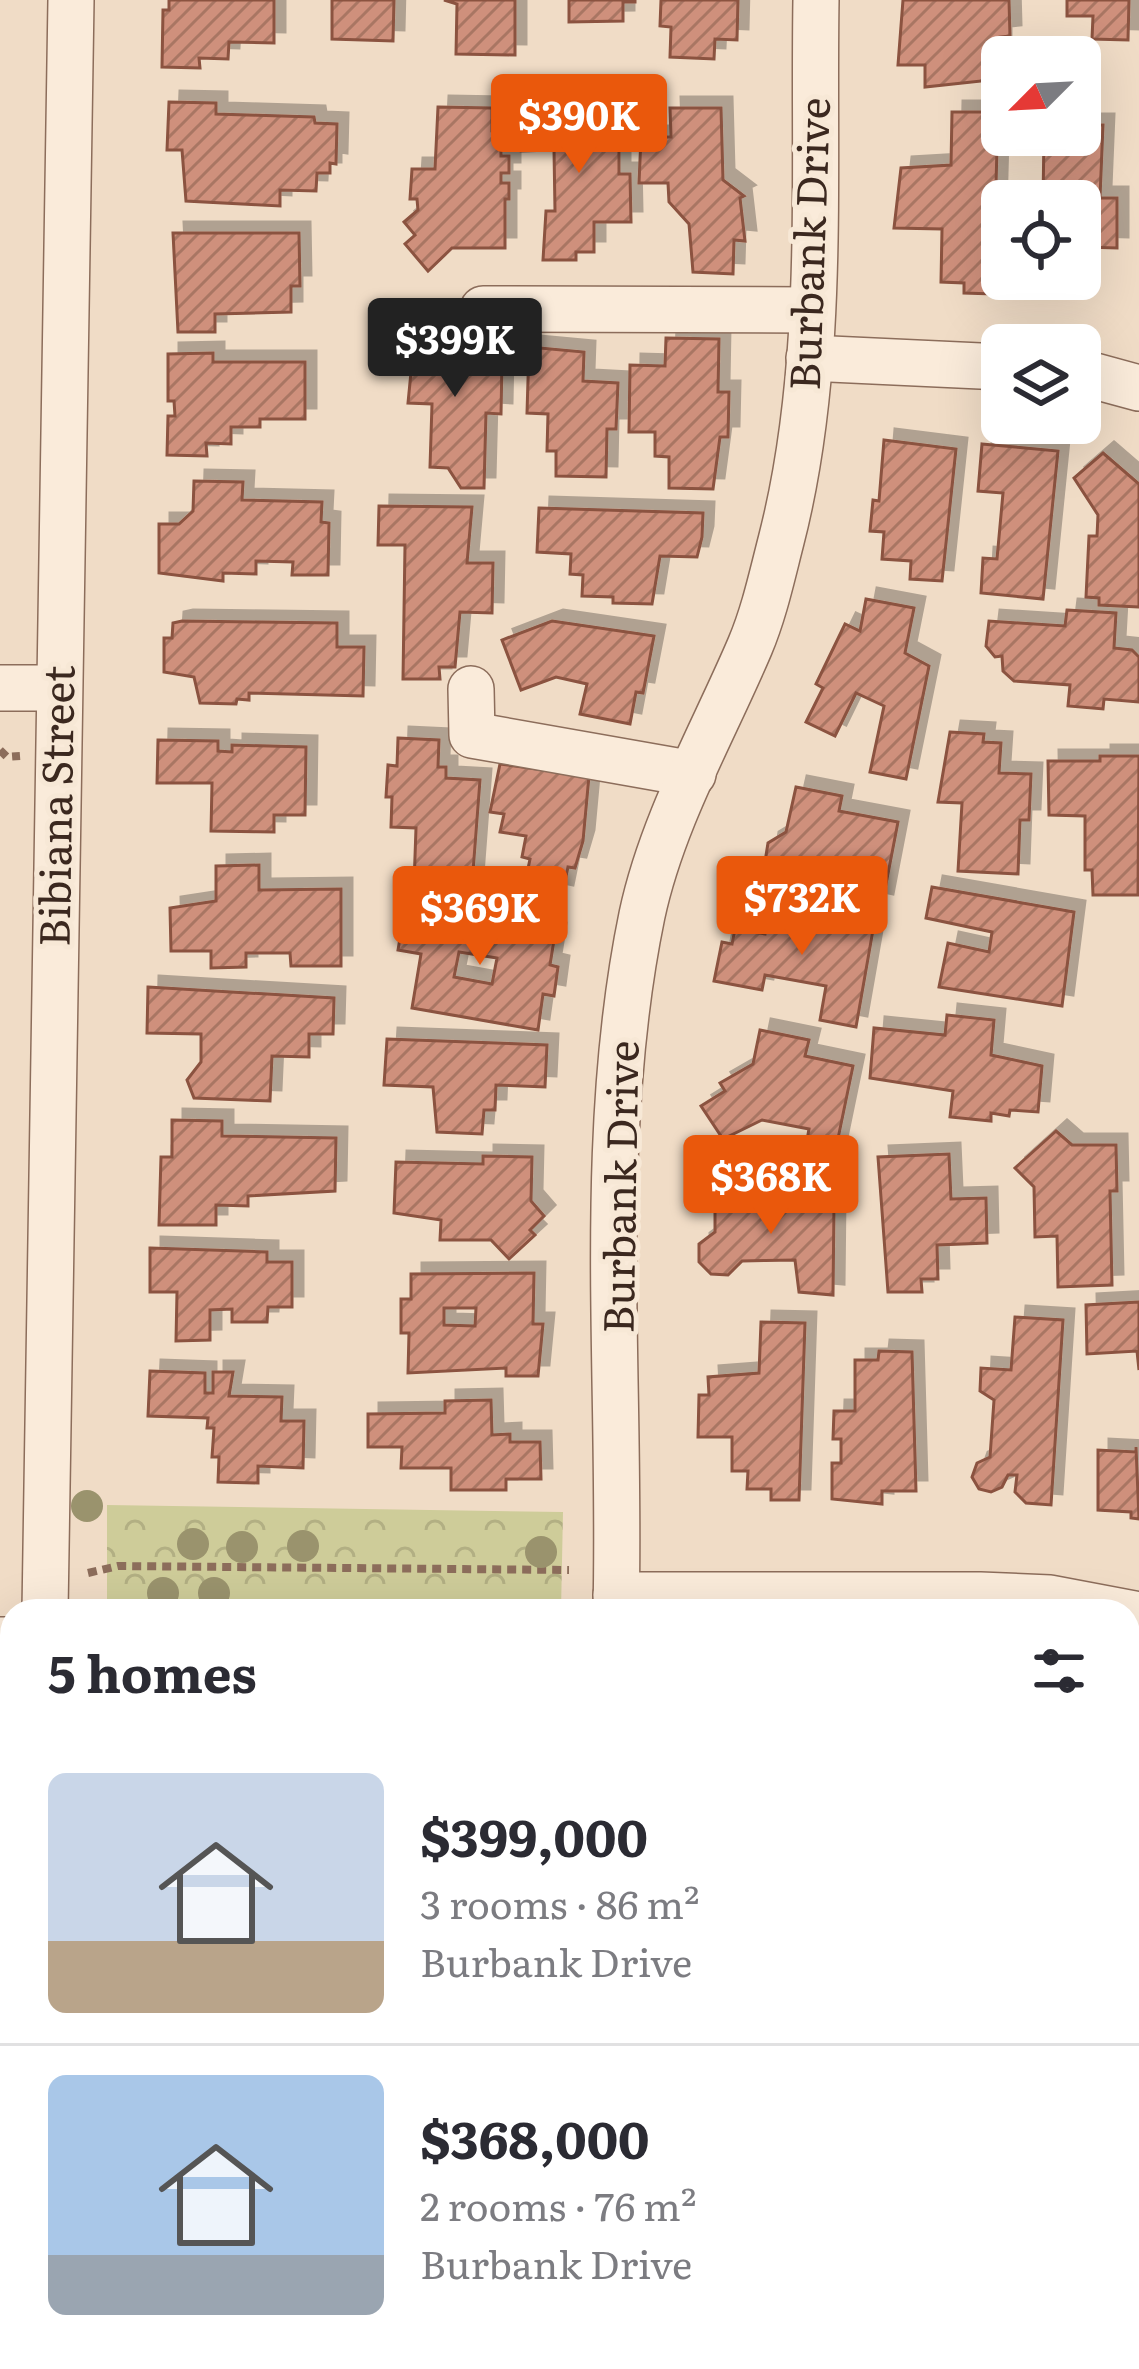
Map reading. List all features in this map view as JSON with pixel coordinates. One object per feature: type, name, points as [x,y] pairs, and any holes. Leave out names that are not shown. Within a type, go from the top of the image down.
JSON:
[{"type":"street","name":"Bibiana Street","points":[[45,1592],[70,0]]},
{"type":"street","name":"Burbank Drive","points":[[616,1599],[616,1151],[623,1032],[643,911],[694,774],[753,640],[800,457],[809,358],[816,0]]},
{"type":"street","points":[[483,309],[810,310]]},
{"type":"street","points":[[809,358],[981,366]]},
{"type":"street","points":[[1101,378],[1139,388]]},
{"type":"street","points":[[0,688],[59,688]]},
{"type":"street","points":[[471,688],[472,735],[694,774]]},
{"type":"street","points":[[798,1599],[980,1595],[1055,1599]]},
{"type":"path","points":[[45,1592],[118,1566],[568,1570]]},
{"type":"green space","points":[[107,1505],[563,1512],[561,1599],[107,1599]]},
{"type":"building","points":[[169,0],[274,0],[274,43],[229,42],[228,59],[199,58],[200,68],[162,67],[163,10],[169,10]]},
{"type":"building","points":[[332,0],[394,0],[393,41],[332,39]]},
{"type":"building","points":[[444,0],[515,0],[515,55],[456,54],[457,4]]},
{"type":"building","points":[[569,0],[635,2],[623,2],[623,21],[569,22]]},
{"type":"building","points":[[661,0],[738,0],[737,40],[715,39],[714,59],[670,57],[671,27],[660,26]]},
{"type":"building","points":[[903,0],[1009,0],[1010,36],[981,36],[981,81],[925,87],[925,65],[898,65]]},
{"type":"building","points":[[1067,0],[1129,0],[1128,40],[1092,36],[1093,16],[1067,16]]},
{"type":"building","points":[[169,102],[216,103],[216,114],[314,117],[315,123],[337,124],[336,164],[330,163],[330,173],[317,173],[316,191],[280,190],[280,206],[186,201],[182,150],[167,150]]},
{"type":"building","points":[[438,107],[492,108],[492,131],[501,132],[501,156],[509,156],[509,173],[501,173],[501,183],[509,183],[509,199],[505,199],[505,248],[452,248],[428,271],[405,244],[415,235],[404,222],[418,210],[417,199],[410,199],[412,169],[435,169]]},
{"type":"building","points":[[670,108],[721,108],[723,180],[744,196],[740,198],[745,241],[734,240],[733,274],[693,272],[689,224],[669,202],[668,183],[639,183],[641,137],[671,137]]},
{"type":"building","points":[[619,110],[619,174],[630,174],[631,222],[594,222],[594,252],[576,252],[576,260],[543,260],[546,211],[555,211],[554,150],[521,151],[521,112]]},
{"type":"building","points":[[952,112],[981,112],[981,156],[997,156],[996,180],[981,180],[981,294],[964,293],[964,283],[941,282],[942,229],[894,228],[901,168],[951,165]]},
{"type":"building","points":[[1103,125],[1101,180],[1043,180],[1044,156],[1101,156]]},
{"type":"building","points":[[1101,198],[1117,198],[1117,248],[1101,248]]},
{"type":"building","points":[[173,233],[299,233],[300,286],[291,286],[291,312],[215,314],[215,332],[178,332]]},
{"type":"building","points":[[426,321],[441,321],[468,343],[468,363],[502,363],[501,414],[486,413],[484,488],[461,488],[448,468],[430,467],[432,404],[408,403],[415,331]]},
{"type":"building","points":[[666,338],[719,339],[718,392],[729,392],[728,437],[720,437],[713,489],[669,488],[669,457],[655,456],[655,432],[629,432],[630,365],[665,366]]},
{"type":"building","points":[[529,347],[584,352],[583,381],[618,383],[616,429],[607,429],[606,477],[556,476],[556,451],[547,451],[548,414],[527,413]]},
{"type":"building","points":[[213,353],[213,362],[305,362],[305,419],[260,419],[260,427],[231,427],[231,444],[206,443],[207,456],[167,455],[168,416],[175,416],[174,401],[168,401],[168,354]]},
{"type":"building","points":[[884,440],[956,449],[942,581],[910,579],[911,561],[882,559],[884,532],[870,531],[873,500],[879,501]]},
{"type":"building","points":[[982,444],[1058,451],[1043,599],[981,593],[983,558],[997,559],[1003,493],[978,491]]},
{"type":"building","points":[[1103,453],[1139,484],[1139,607],[1099,605],[1099,598],[1086,597],[1089,536],[1097,536],[1098,515],[1074,478]]},
{"type":"building","points":[[194,481],[243,482],[242,500],[322,502],[321,522],[329,523],[328,575],[292,575],[293,562],[256,561],[256,574],[223,573],[223,581],[159,573],[159,524],[179,524],[193,511]]},
{"type":"building","points":[[379,506],[472,507],[467,563],[493,563],[492,613],[460,612],[455,667],[439,667],[440,679],[403,679],[405,545],[378,545]]},
{"type":"building","points":[[539,508],[703,513],[702,537],[697,557],[660,556],[652,604],[613,603],[613,597],[582,596],[583,575],[570,574],[571,554],[537,552]]},
{"type":"building","points":[[866,599],[914,608],[905,653],[929,666],[906,779],[870,772],[884,706],[856,693],[835,736],[806,722],[823,688],[816,684],[845,624],[860,631]]},
{"type":"building","points":[[1067,610],[1116,613],[1114,648],[1132,650],[1139,657],[1139,702],[1104,699],[1103,709],[1068,706],[1070,685],[1014,681],[1003,671],[1002,656],[995,657],[986,646],[989,621],[1065,626]]},
{"type":"building","points":[[552,621],[654,636],[643,693],[636,692],[630,724],[580,714],[587,684],[556,677],[521,690],[502,640]]},
{"type":"building","points":[[173,623],[337,623],[337,647],[364,647],[363,696],[249,693],[249,700],[237,699],[236,704],[200,703],[194,677],[164,672],[164,638],[172,638]]},
{"type":"building","points":[[950,732],[984,734],[983,742],[1001,743],[999,773],[1031,774],[1029,820],[1020,820],[1018,874],[958,871],[962,803],[938,802]]},
{"type":"building","points":[[398,738],[439,740],[438,767],[446,767],[446,778],[480,780],[471,898],[438,897],[438,886],[414,885],[416,828],[391,827],[392,797],[386,797],[388,765],[397,766]]},
{"type":"building","points":[[158,740],[218,741],[218,751],[232,752],[232,745],[306,747],[305,815],[274,815],[274,832],[211,831],[212,783],[157,783]]},
{"type":"building","points":[[1100,756],[1139,756],[1138,895],[1093,895],[1092,870],[1085,870],[1085,816],[1049,815],[1048,761],[1100,761]]},
{"type":"building","points":[[500,764],[589,776],[583,841],[575,868],[568,867],[562,896],[524,888],[530,859],[522,857],[526,836],[500,832],[504,814],[490,812]]},
{"type":"building","points":[[796,787],[842,796],[839,811],[898,822],[882,905],[858,900],[849,887],[851,878],[810,869],[794,882],[775,878],[765,862],[768,843],[786,832]]},
{"type":"building","points":[[259,865],[259,890],[341,889],[341,966],[291,966],[290,953],[246,953],[246,967],[211,968],[211,951],[171,951],[170,908],[216,901],[216,866]]},
{"type":"building","points":[[932,887],[1074,912],[1062,1006],[939,987],[948,943],[989,952],[992,932],[926,918]]},
{"type":"building","points":[[770,901],[817,910],[815,920],[873,930],[856,1027],[820,1020],[826,986],[765,975],[762,990],[714,981],[722,942],[732,944],[735,929],[765,934]]},
{"type":"building","points":[[405,909],[555,934],[550,965],[558,967],[554,996],[543,994],[538,1030],[412,1008],[421,954],[398,950]],"holes":[[[459,952],[497,958],[492,984],[454,977]]]},
{"type":"building","points":[[148,987],[334,998],[333,1034],[309,1034],[309,1057],[272,1056],[270,1101],[194,1098],[187,1080],[201,1062],[201,1034],[147,1033]]},
{"type":"building","points":[[947,1015],[994,1020],[991,1055],[1042,1066],[1038,1112],[991,1113],[991,1121],[950,1117],[953,1091],[870,1078],[874,1028],[945,1035]]},
{"type":"building","points":[[760,1030],[809,1040],[805,1056],[853,1066],[834,1158],[805,1151],[809,1129],[762,1120],[723,1139],[701,1106],[725,1091],[720,1083],[753,1064]]},
{"type":"building","points":[[387,1039],[547,1045],[545,1087],[496,1085],[495,1110],[484,1110],[482,1134],[437,1132],[433,1087],[384,1085]]},
{"type":"building","points":[[172,1120],[222,1121],[222,1136],[336,1138],[335,1191],[248,1196],[248,1206],[216,1205],[216,1225],[159,1225],[161,1157],[172,1157]]},
{"type":"building","points":[[1056,1131],[1072,1145],[1116,1145],[1117,1191],[1110,1191],[1112,1285],[1058,1287],[1057,1236],[1035,1237],[1034,1187],[1015,1168]]},
{"type":"building","points":[[949,1154],[951,1199],[986,1198],[987,1243],[937,1245],[938,1279],[921,1279],[922,1292],[888,1292],[878,1157]]},
{"type":"building","points":[[483,1156],[532,1157],[531,1201],[544,1216],[530,1230],[535,1235],[509,1259],[491,1240],[440,1240],[441,1220],[394,1213],[396,1162],[483,1164]]},
{"type":"building","points":[[715,1186],[763,1186],[763,1206],[834,1207],[833,1295],[799,1292],[795,1260],[742,1261],[728,1275],[711,1274],[699,1262],[699,1244],[715,1232]]},
{"type":"building","points":[[150,1248],[267,1252],[267,1262],[292,1262],[292,1307],[268,1307],[267,1322],[232,1322],[232,1309],[210,1310],[210,1340],[176,1341],[177,1292],[150,1292]]},
{"type":"building","points":[[534,1273],[533,1324],[543,1324],[538,1376],[506,1376],[506,1368],[408,1373],[409,1333],[401,1333],[401,1299],[411,1299],[411,1274]],"holes":[[[444,1308],[476,1308],[475,1326],[444,1325]]]},
{"type":"building","points":[[1139,1302],[1139,1370],[1137,1351],[1087,1354],[1086,1305]]},
{"type":"building","points":[[1015,1317],[1063,1320],[1051,1505],[1026,1503],[1015,1492],[1017,1475],[1008,1475],[1002,1487],[991,1492],[979,1489],[972,1477],[977,1463],[990,1457],[994,1400],[980,1391],[981,1368],[1011,1370]]},
{"type":"building","points":[[761,1322],[805,1323],[799,1500],[771,1500],[771,1489],[747,1489],[748,1471],[732,1471],[732,1437],[698,1437],[699,1395],[709,1395],[708,1377],[759,1373]]},
{"type":"building","points":[[879,1351],[912,1352],[916,1491],[882,1491],[882,1504],[832,1499],[832,1463],[841,1463],[841,1439],[833,1439],[834,1411],[855,1411],[855,1360],[878,1360]]},
{"type":"building","points":[[150,1371],[205,1373],[205,1393],[213,1393],[213,1372],[233,1372],[229,1396],[282,1397],[281,1421],[304,1421],[303,1468],[258,1466],[258,1483],[218,1482],[219,1457],[212,1457],[214,1428],[207,1428],[208,1418],[148,1416]]},
{"type":"building","points":[[491,1400],[492,1435],[510,1434],[510,1442],[540,1442],[541,1479],[506,1479],[506,1490],[451,1490],[451,1468],[401,1468],[402,1447],[368,1447],[368,1414],[445,1413],[445,1401]]},
{"type":"building","points":[[1136,1447],[1139,1519],[1131,1518],[1131,1512],[1098,1510],[1098,1450],[1136,1452]]}]
